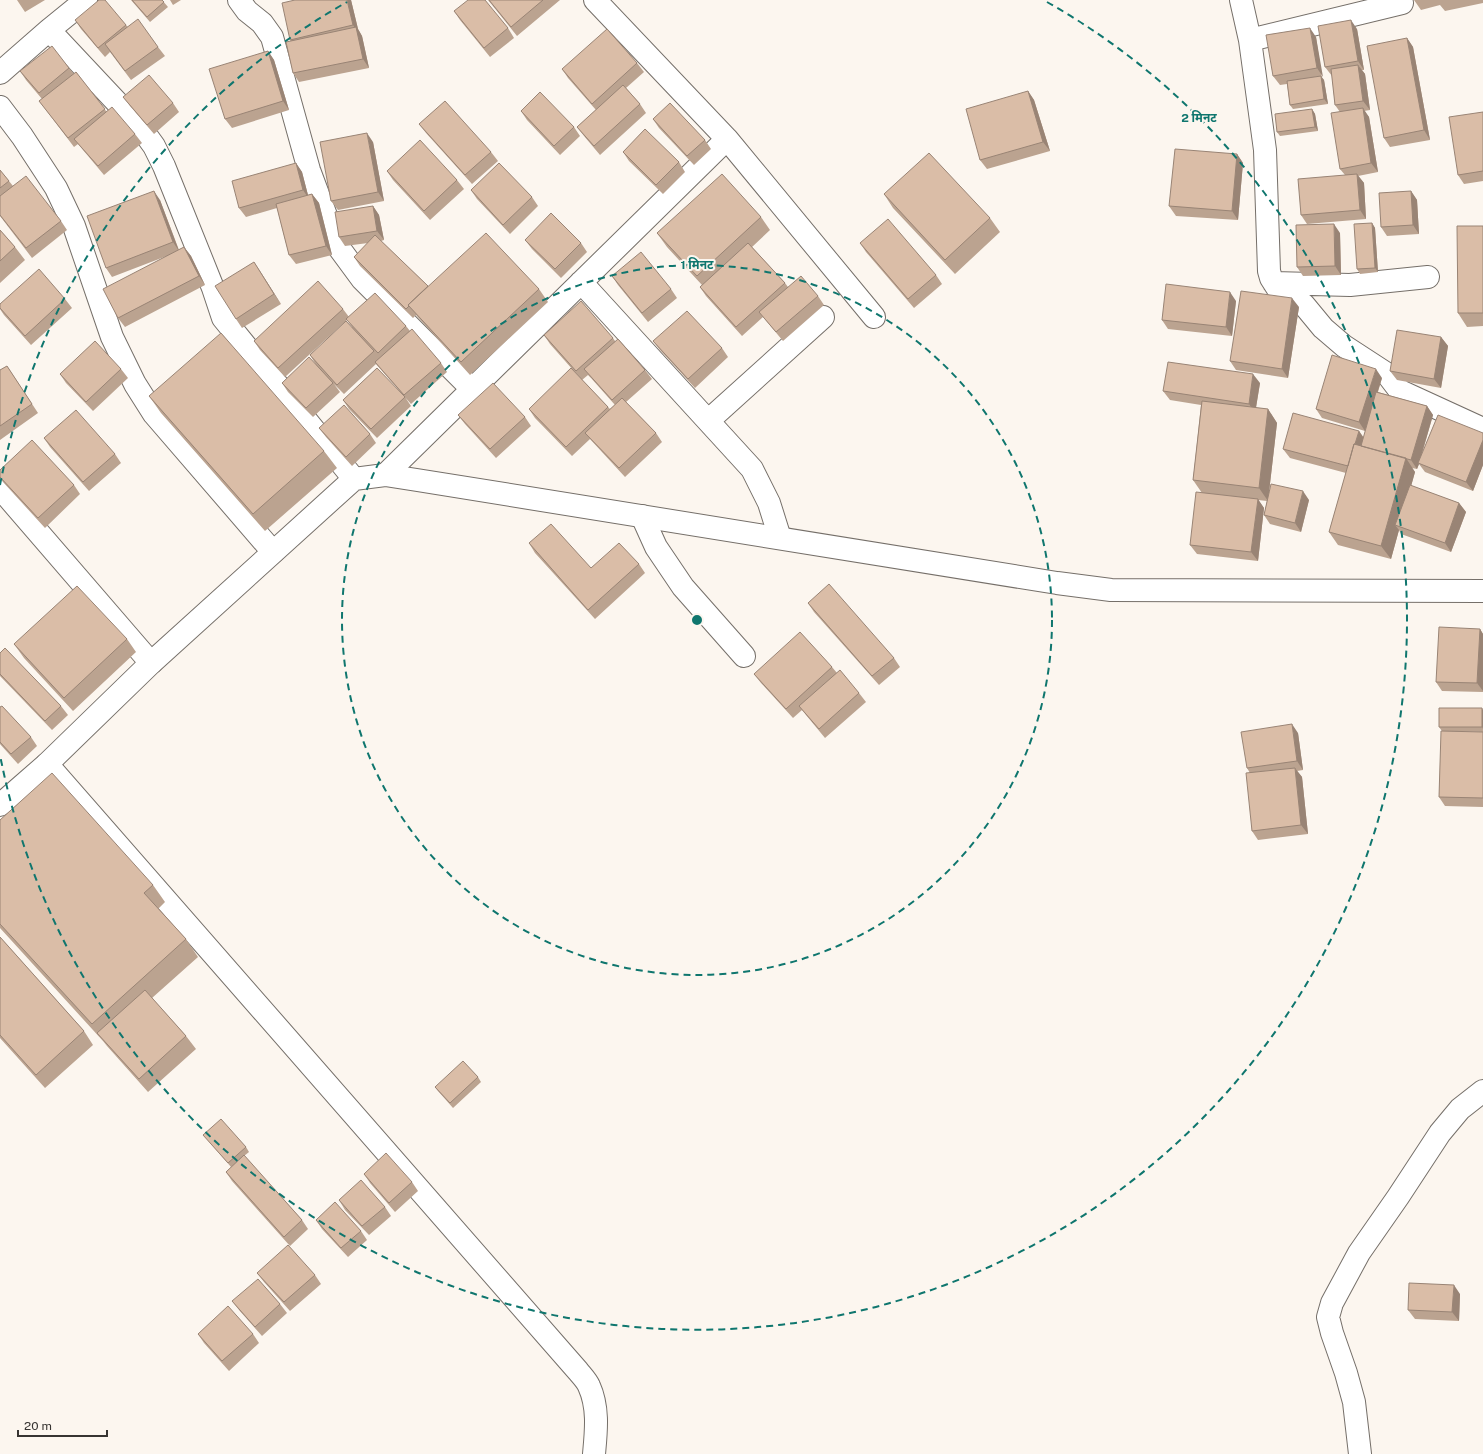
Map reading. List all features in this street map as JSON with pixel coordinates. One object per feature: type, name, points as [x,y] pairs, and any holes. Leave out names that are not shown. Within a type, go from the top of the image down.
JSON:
[{"type":"street","points":[[0,73],[48,30],[86,0]]},
{"type":"street","points":[[240,0],[247,11],[262,23],[272,37],[310,170],[337,245],[362,279],[472,390]]},
{"type":"street","points":[[595,0],[727,139],[874,317]]},
{"type":"street","points":[[1241,0],[1250,40],[1265,150],[1269,271],[1274,283],[1278,289],[1304,305],[1322,328],[1344,346],[1387,374],[1400,391],[1483,429]]},
{"type":"street","points":[[1250,40],[1402,3]]},
{"type":"street","points":[[48,30],[141,128],[154,146],[164,166],[213,288],[223,318],[354,479]]},
{"type":"street","points":[[0,107],[22,136],[56,188],[74,226],[112,337],[135,384],[154,414],[273,552]]},
{"type":"street","points":[[385,475],[727,139]]},
{"type":"street","points":[[1274,283],[1350,285],[1428,277]]},
{"type":"street","points":[[581,282],[709,420],[752,469],[769,503],[780,538]]},
{"type":"street","points":[[709,420],[823,317]]},
{"type":"street","points":[[0,805],[47,764],[151,663],[354,479],[385,475],[1057,583],[1112,590],[1483,591]]},
{"type":"street","points":[[0,488],[151,663]]},
{"type":"street","points":[[642,516],[656,547],[683,588],[744,656]]},
{"type":"street","points":[[47,764],[578,1371],[589,1386],[594,1401],[597,1427],[594,1454]]},
{"type":"street","points":[[1360,1454],[1354,1402],[1328,1317],[1332,1303],[1359,1253],[1440,1133],[1460,1109],[1483,1091]]},
{"type":"building","points":[[99,0],[105,0],[126,25],[98,48],[75,20]]},
{"type":"building","points":[[132,0],[162,0],[164,2],[147,17]]},
{"type":"building","points":[[295,0],[347,0],[353,25],[290,40],[282,3]]},
{"type":"building","points":[[468,0],[485,0],[508,28],[484,48],[454,11]]},
{"type":"building","points":[[489,0],[543,0],[511,27]]},
{"type":"building","points":[[138,19],[158,47],[125,71],[105,44]]},
{"type":"building","points":[[1351,20],[1358,61],[1325,67],[1318,26]]},
{"type":"building","points":[[356,27],[363,59],[293,73],[286,42]]},
{"type":"building","points":[[1310,28],[1317,68],[1273,76],[1266,35]]},
{"type":"building","points":[[607,29],[637,63],[592,104],[562,69]]},
{"type":"building","points":[[1407,38],[1424,130],[1384,138],[1367,46]]},
{"type":"building","points":[[52,46],[69,68],[39,93],[20,71]]},
{"type":"building","points":[[268,51],[283,101],[225,119],[209,69]]},
{"type":"building","points":[[1358,65],[1363,101],[1335,105],[1331,69]]},
{"type":"building","points":[[76,72],[105,109],[68,138],[39,101]]},
{"type":"building","points":[[149,75],[173,103],[147,125],[123,97]]},
{"type":"building","points":[[1321,76],[1324,99],[1290,105],[1287,81]]},
{"type":"building","points":[[623,85],[640,104],[594,146],[577,127]]},
{"type":"building","points":[[1028,91],[1043,142],[980,160],[966,109]]},
{"type":"building","points":[[540,92],[574,127],[554,146],[521,111]]},
{"type":"building","points":[[445,101],[491,152],[465,175],[419,124]]},
{"type":"building","points":[[670,103],[705,140],[687,156],[653,119]]},
{"type":"building","points":[[112,107],[135,134],[98,166],[74,139]]},
{"type":"building","points":[[1363,108],[1371,163],[1340,169],[1331,113]]},
{"type":"building","points":[[1312,109],[1315,127],[1277,132],[1275,114]]},
{"type":"building","points":[[1483,112],[1483,171],[1458,175],[1449,117]]},
{"type":"building","points":[[645,129],[679,162],[656,185],[623,152]]},
{"type":"building","points":[[367,133],[378,192],[331,201],[320,142]]},
{"type":"building","points":[[420,140],[457,180],[424,211],[387,171]]},
{"type":"building","points":[[1175,149],[1237,154],[1232,211],[1169,206]]},
{"type":"building","points":[[929,153],[990,218],[945,260],[884,194]]},
{"type":"building","points":[[296,163],[303,190],[239,208],[232,181]]},
{"type":"building","points":[[499,163],[532,197],[503,225],[471,190]]},
{"type":"building","points":[[0,170],[9,181],[0,188]]},
{"type":"building","points":[[722,174],[761,217],[697,276],[657,233]]},
{"type":"building","points":[[1357,174],[1360,210],[1301,215],[1298,179]]},
{"type":"building","points":[[26,176],[61,221],[26,248],[0,215],[0,196]]},
{"type":"building","points":[[154,191],[173,242],[106,268],[87,216]]},
{"type":"building","points":[[1411,191],[1413,225],[1381,227],[1379,193]]},
{"type":"building","points":[[312,194],[326,246],[289,255],[276,204]]},
{"type":"building","points":[[373,206],[377,231],[339,237],[335,212]]},
{"type":"building","points":[[551,213],[581,243],[555,269],[525,240]]},
{"type":"building","points":[[888,219],[936,275],[908,299],[860,243]]},
{"type":"building","points":[[1372,223],[1375,268],[1357,269],[1354,224]]},
{"type":"building","points":[[1334,224],[1335,266],[1297,267],[1296,225]]},
{"type":"building","points":[[1457,226],[1483,226],[1483,313],[1458,313]]},
{"type":"building","points":[[0,230],[15,247],[0,261]]},
{"type":"building","points":[[486,233],[539,289],[461,362],[408,305]]},
{"type":"building","points":[[375,235],[428,286],[408,305],[409,306],[406,309],[354,257]]},
{"type":"building","points":[[748,243],[785,283],[736,327],[700,287]]},
{"type":"building","points":[[184,247],[199,276],[118,318],[103,289]]},
{"type":"building","points":[[641,252],[671,289],[642,313],[612,276]]},
{"type":"building","points":[[254,262],[274,294],[236,319],[215,286]]},
{"type":"building","points":[[39,269],[65,299],[25,336],[0,308],[0,304]]},
{"type":"building","points":[[801,276],[818,296],[776,332],[759,312]]},
{"type":"building","points":[[318,281],[343,309],[278,368],[254,341]]},
{"type":"building","points":[[1166,284],[1230,292],[1226,327],[1162,320]]},
{"type":"building","points":[[1241,291],[1292,298],[1282,369],[1230,361]]},
{"type":"building","points":[[375,293],[406,326],[378,353],[346,319]]},
{"type":"building","points":[[581,301],[613,338],[576,371],[544,335]]},
{"type":"building","points":[[687,311],[722,348],[688,379],[653,341]]},
{"type":"building","points":[[346,321],[374,351],[337,385],[310,355]]},
{"type":"building","points":[[412,329],[441,363],[404,395],[375,362]]},
{"type":"building","points":[[1397,330],[1441,337],[1434,379],[1390,371]]},
{"type":"building","points":[[221,333],[324,451],[253,514],[149,396]]},
{"type":"building","points":[[618,339],[645,370],[612,400],[584,369]]},
{"type":"building","points":[[95,341],[121,369],[86,402],[60,374]]},
{"type":"building","points":[[1332,355],[1376,369],[1359,422],[1316,409]]},
{"type":"building","points":[[309,357],[333,383],[306,408],[282,383]]},
{"type":"building","points":[[1168,362],[1253,374],[1249,404],[1163,391]]},
{"type":"building","points":[[7,366],[32,404],[0,426],[0,370]]},
{"type":"building","points":[[377,368],[405,397],[371,429],[343,400]]},
{"type":"building","points":[[571,368],[608,407],[566,447],[529,409]]},
{"type":"building","points":[[493,383],[525,417],[490,449],[458,415]]},
{"type":"building","points":[[1376,392],[1427,406],[1411,460],[1361,446]]},
{"type":"building","points":[[622,398],[656,433],[619,468],[585,433]]},
{"type":"building","points":[[1202,401],[1268,409],[1259,488],[1193,480]]},
{"type":"building","points":[[344,405],[370,434],[346,457],[319,428]]},
{"type":"building","points":[[76,410],[115,454],[83,482],[44,438]]},
{"type":"building","points":[[1293,413],[1359,431],[1348,466],[1283,449]]},
{"type":"building","points":[[1438,415],[1483,433],[1483,440],[1466,482],[1418,463]]},
{"type":"building","points":[[32,440],[74,485],[38,518],[0,477],[0,470]]},
{"type":"building","points":[[1354,444],[1406,458],[1381,546],[1329,532]]},
{"type":"building","points":[[1271,484],[1303,491],[1295,523],[1264,515]]},
{"type":"building","points":[[1410,485],[1459,503],[1445,543],[1395,525]]},
{"type":"building","points":[[1196,492],[1258,499],[1251,552],[1190,545]]},
{"type":"building","points":[[551,524],[591,568],[619,543],[639,564],[588,610],[529,543]]},
{"type":"building","points":[[829,584],[894,658],[872,676],[808,603]]},
{"type":"building","points":[[77,586],[127,639],[64,698],[14,644]]},
{"type":"building","points":[[1439,627],[1480,629],[1477,683],[1436,682]]},
{"type":"building","points":[[800,632],[832,667],[786,709],[754,674]]},
{"type":"building","points":[[5,648],[61,706],[45,721],[0,674],[0,653]]},
{"type":"building","points":[[840,670],[859,693],[819,729],[799,706]]},
{"type":"building","points":[[2,706],[31,737],[11,754],[0,742],[0,707]]},
{"type":"building","points":[[1439,708],[1482,708],[1482,727],[1439,727]]},
{"type":"building","points":[[1292,724],[1297,761],[1247,768],[1241,732]]},
{"type":"building","points":[[1441,731],[1483,732],[1483,798],[1439,797]]},
{"type":"building","points":[[1295,768],[1301,825],[1252,831],[1246,773]]},
{"type":"building","points":[[52,773],[153,885],[144,893],[186,939],[92,1024],[0,924],[0,820]]},
{"type":"building","points":[[0,937],[84,1031],[36,1075],[0,1035]]},
{"type":"building","points":[[145,990],[186,1036],[139,1079],[97,1033]]},
{"type":"building","points":[[463,1061],[478,1077],[450,1103],[435,1087]]},
{"type":"building","points":[[221,1119],[246,1147],[228,1163],[203,1135]]},
{"type":"building","points":[[386,1153],[412,1182],[389,1203],[364,1174]]},
{"type":"building","points":[[244,1155],[302,1220],[284,1237],[226,1172]]},
{"type":"building","points":[[361,1180],[385,1207],[362,1226],[339,1200]]},
{"type":"building","points":[[335,1202],[361,1231],[341,1248],[316,1220]]},
{"type":"building","points":[[288,1245],[315,1275],[284,1302],[257,1273]]},
{"type":"building","points":[[258,1279],[280,1304],[255,1327],[232,1301]]},
{"type":"building","points":[[1409,1283],[1454,1285],[1452,1312],[1408,1310]]},
{"type":"building","points":[[228,1306],[253,1334],[222,1361],[198,1334]]}]
